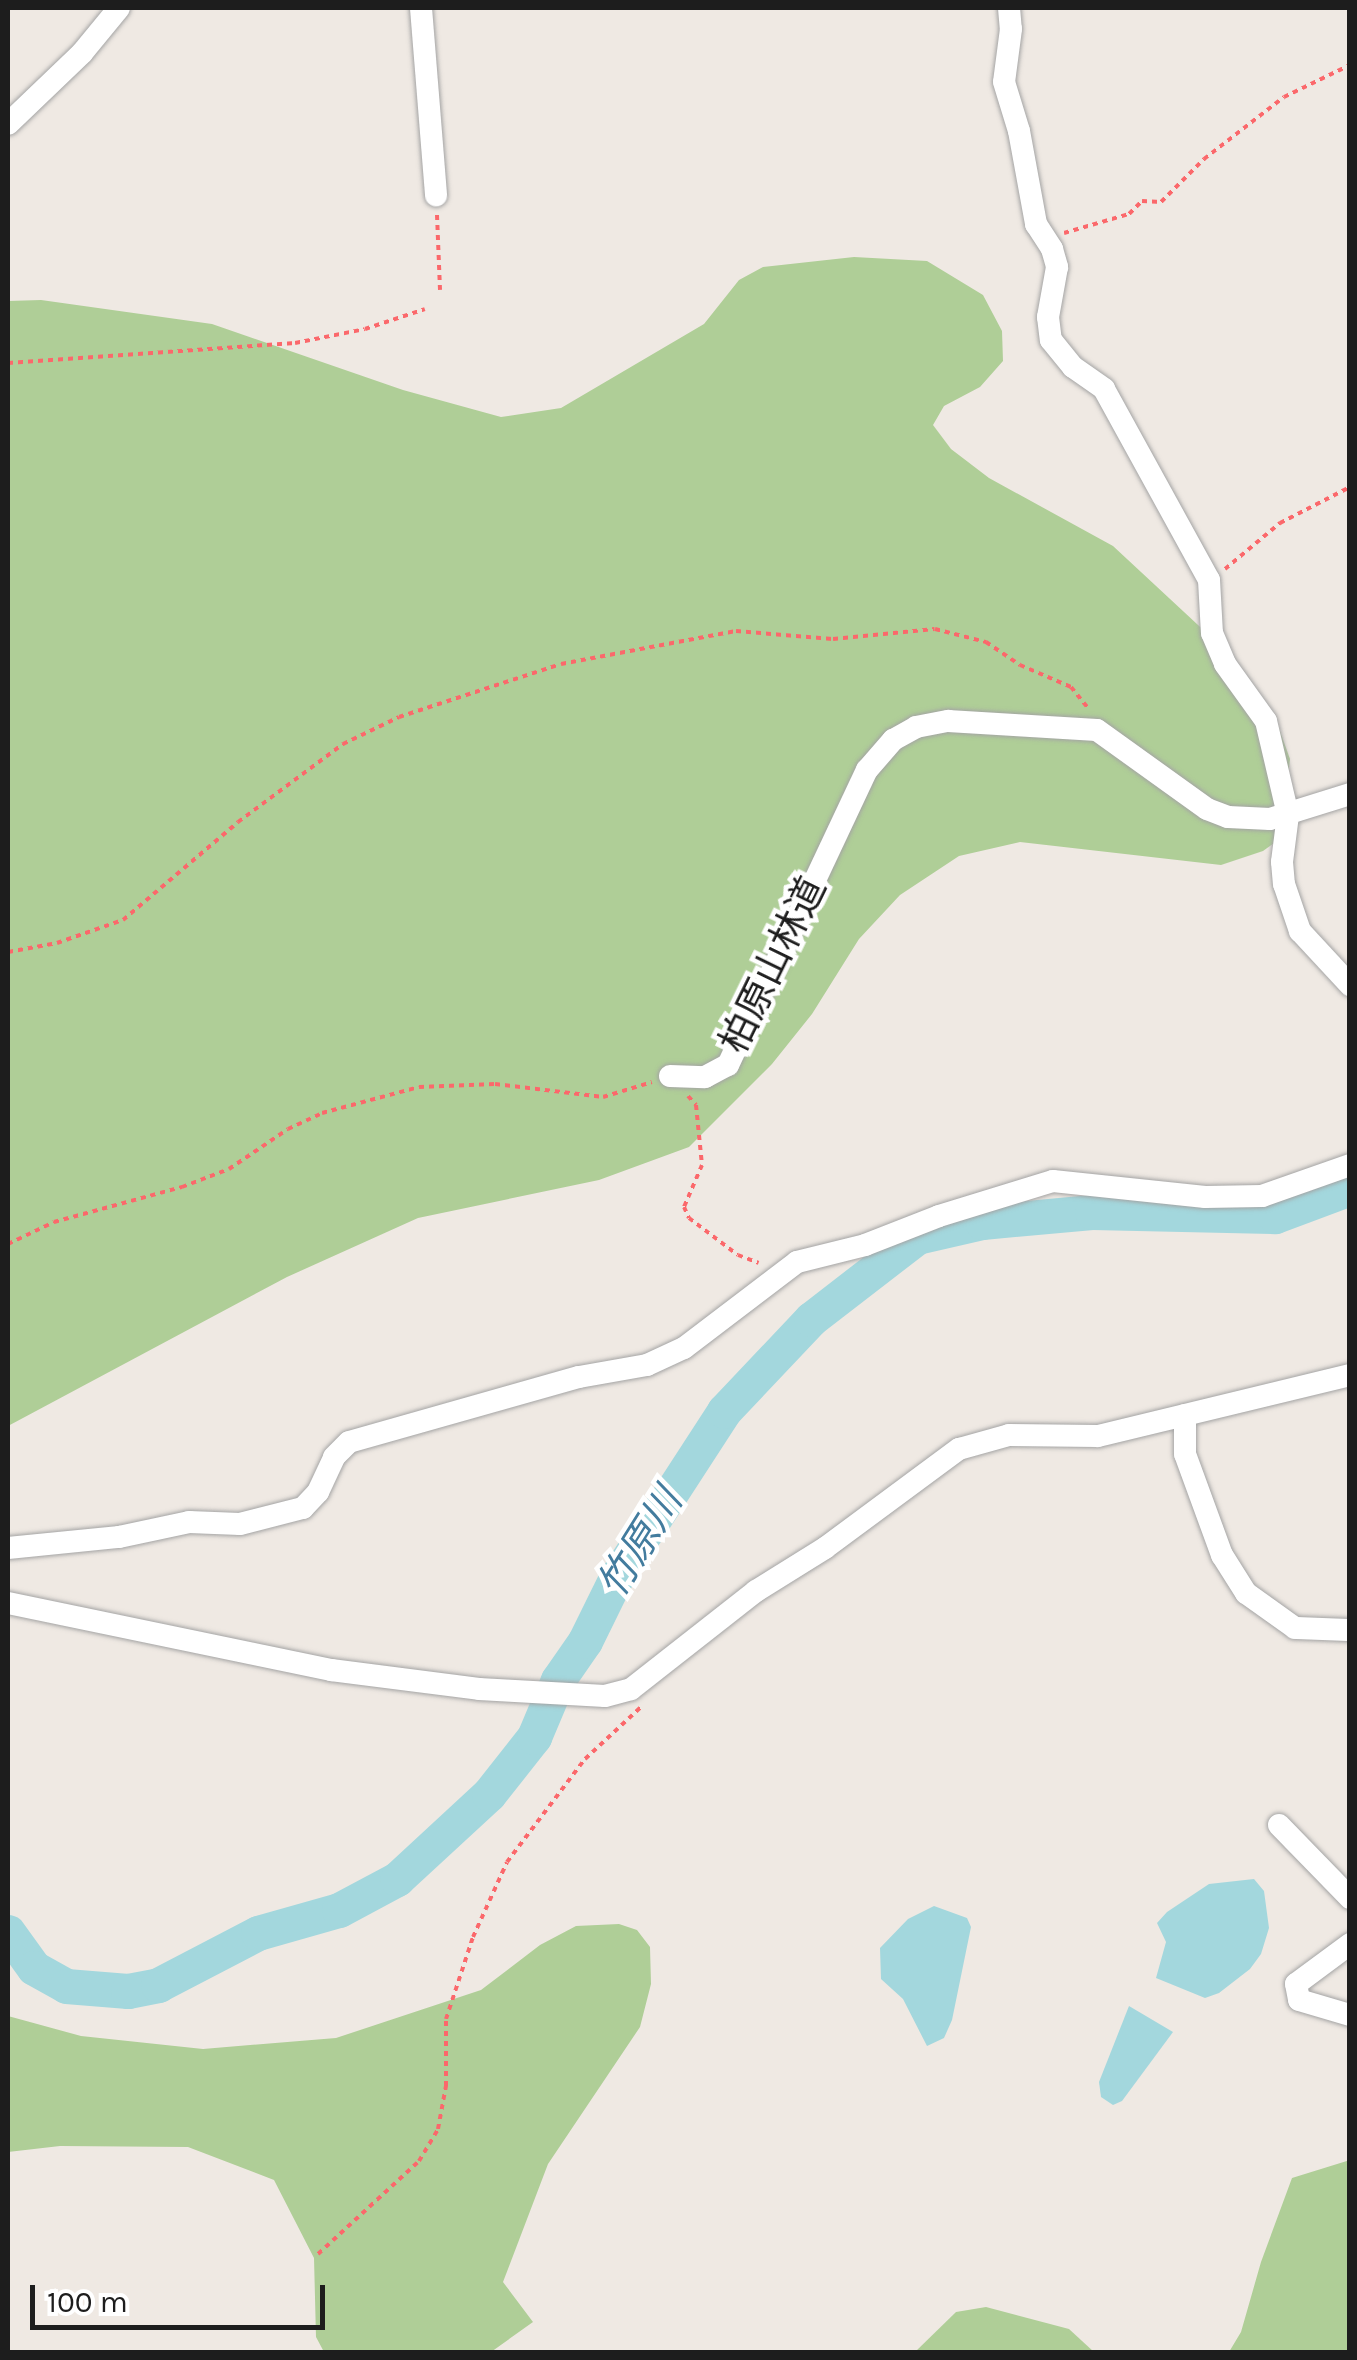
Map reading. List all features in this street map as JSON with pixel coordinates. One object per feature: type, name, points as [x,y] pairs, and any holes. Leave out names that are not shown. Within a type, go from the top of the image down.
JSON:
[{"type":"street","points":[[8,124],[82,53],[119,8]]},
{"type":"street","points":[[421,8],[436,195]]},
{"type":"street","points":[[1009,8],[1011,30],[1004,82],[1019,131],[1036,224],[1057,267],[1048,317],[1051,340],[1073,367],[1104,389],[1209,580],[1212,633],[1226,664],[1266,720],[1288,815],[1282,862],[1300,930],[1350,985]]},
{"type":"street","name":"柏原山林道","points":[[670,1076],[706,1077],[728,1065],[867,770],[893,740],[916,726],[948,721],[1098,730]]},
{"type":"street","points":[[1098,730],[1208,809],[1252,820],[1288,815],[1350,794]]},
{"type":"street","points":[[8,1548],[119,1538],[188,1522],[240,1524],[302,1508],[318,1492],[334,1457],[349,1442],[579,1377],[647,1366],[684,1348],[797,1262],[865,1245],[938,1216],[1053,1182],[1204,1197],[1262,1196],[1350,1164]]},
{"type":"street","points":[[8,1603],[253,1657],[480,1690],[605,1696],[631,1690],[756,1592],[824,1548],[959,1449],[1009,1435],[1098,1436],[1350,1375]]},
{"type":"street","points":[[1185,1415],[1186,1454],[1222,1555],[1246,1593],[1295,1628],[1350,1630]]},
{"type":"street","points":[[1279,1825],[1350,1898]]},
{"type":"street","points":[[1350,1944],[1296,1984],[1298,2000],[1350,2016]]},
{"type":"path","points":[[1046,238],[1129,214],[1142,201],[1161,202],[1204,159],[1284,97],[1350,65]]},
{"type":"path","points":[[436,195],[440,290]]},
{"type":"path","points":[[8,364],[295,343],[365,328],[425,309]]},
{"type":"path","points":[[1209,580],[1280,523],[1350,486]]},
{"type":"path","points":[[8,952],[58,943],[123,920],[238,822],[343,744],[399,717],[562,664],[638,647],[736,631],[833,639],[914,630],[961,633],[1071,687],[1090,711],[1098,730]]},
{"type":"path","points":[[670,1076],[696,1106],[702,1164],[698,1185],[684,1207],[689,1218],[738,1255],[785,1273]]},
{"type":"path","name":"柏原山林道","points":[[8,1244],[54,1222],[182,1187],[229,1169],[288,1129],[322,1112],[420,1087],[495,1084],[603,1097],[670,1076]]},
{"type":"path","points":[[318,2254],[419,2161],[438,2129],[446,2086],[446,2019],[473,1937],[500,1877],[573,1773],[640,1710],[647,1678]]},
{"type":"green space","points":[[854,257],[927,261],[983,295],[1002,331],[1003,361],[980,387],[944,406],[933,425],[951,449],[989,478],[1113,546],[1226,651],[1277,723],[1290,759],[1281,838],[1263,851],[1221,865],[1020,842],[959,856],[900,895],[859,939],[812,1014],[772,1064],[689,1147],[599,1180],[418,1218],[287,1277],[8,1426],[8,301],[41,300],[212,324],[403,390],[501,417],[561,408],[704,324],[739,280],[763,267]]},
{"type":"green space","points":[[619,1924],[637,1930],[650,1947],[651,1984],[640,2027],[548,2164],[503,2282],[533,2322],[491,2352],[324,2352],[316,2337],[314,2258],[274,2180],[188,2147],[60,2146],[8,2152],[8,2016],[81,2036],[203,2049],[336,2038],[481,1990],[540,1945],[576,1926]]},
{"type":"green space","points":[[1350,2160],[1349,2352],[1229,2352],[1241,2332],[1261,2262],[1292,2178]]},
{"type":"green space","points":[[986,2307],[1069,2329],[1094,2352],[915,2352],[956,2312]]},
{"type":"water","points":[[1254,1879],[1264,1891],[1269,1928],[1261,1954],[1250,1969],[1219,1993],[1205,1998],[1156,1978],[1166,1942],[1157,1923],[1167,1912],[1209,1884]]},
{"type":"water","points":[[934,1906],[967,1918],[971,1927],[952,2020],[944,2038],[927,2046],[903,1999],[881,1979],[880,1948],[908,1919]]},
{"type":"water","points":[[1129,2006],[1173,2032],[1122,2101],[1113,2105],[1101,2097],[1099,2082]]},
{"type":"waterway","name":"竹原川","points":[[8,1932],[34,1968],[66,1986],[128,1991],[158,1985],[258,1933],[339,1910],[397,1879],[489,1794],[534,1737],[558,1680],[585,1641],[617,1576],[724,1411],[811,1319],[917,1237],[982,1222],[1092,1212],[1275,1216],[1350,1188]]}]
